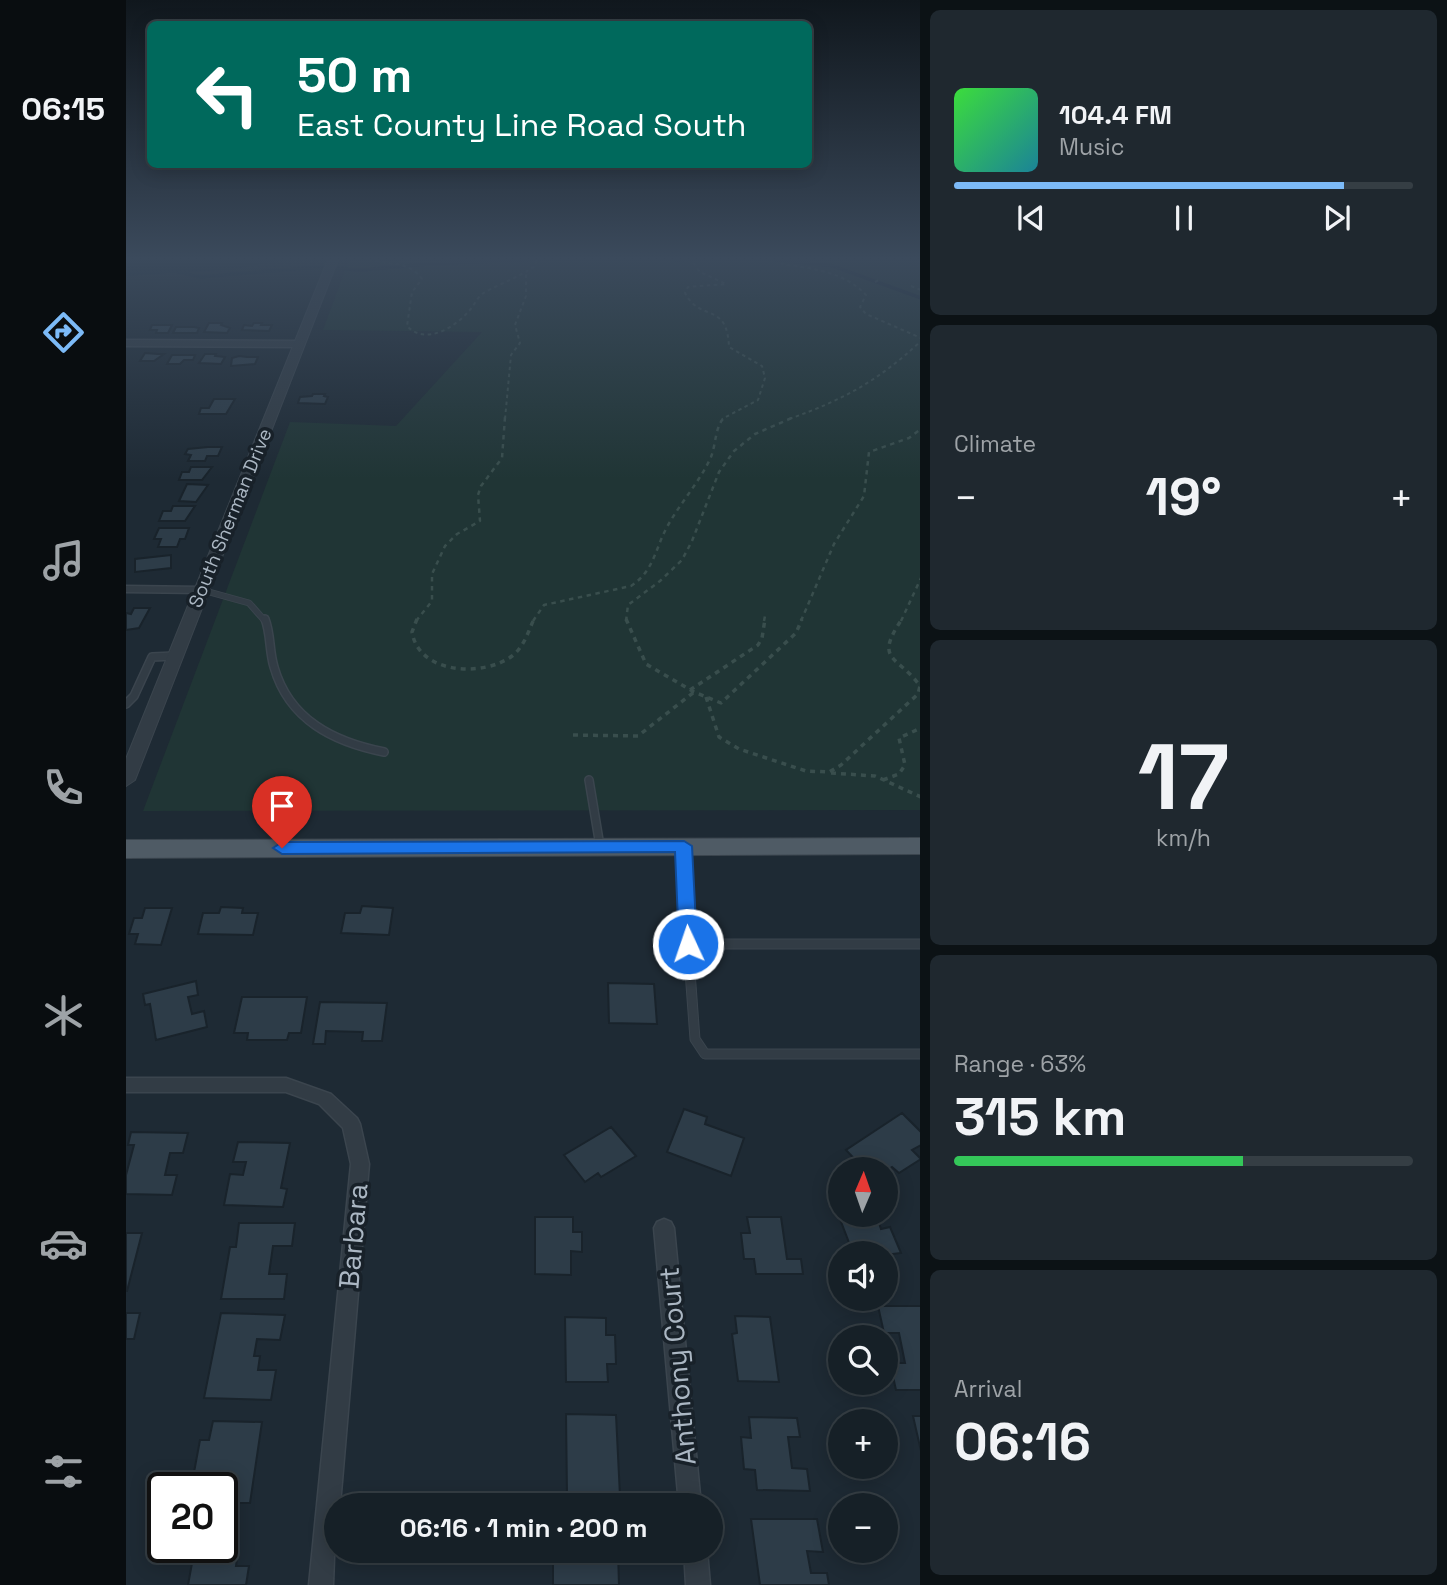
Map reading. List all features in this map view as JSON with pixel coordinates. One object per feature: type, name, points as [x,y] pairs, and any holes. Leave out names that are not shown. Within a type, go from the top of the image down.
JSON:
[{"type":"main road","points":[[126,849],[920,846]]},
{"type":"street","name":"South Sherman Drive","points":[[126,780],[304,331]]},
{"type":"street","points":[[126,343],[299,344]]},
{"type":"street","points":[[126,589],[202,590]]},
{"type":"street","name":"Barbara","points":[[126,1085],[286,1085],[326,1099],[351,1124],[360,1164],[321,1585]]},
{"type":"street","name":"Anthony Court","points":[[664,1228],[689,1493]]},
{"type":"street","points":[[696,1563],[698,1585]]},
{"type":"lane","points":[[202,590],[242,600],[260,611],[266,623],[273,665],[290,703],[328,733],[359,748],[384,752]]},
{"type":"lane","points":[[126,704],[134,696],[152,657],[175,656]]},
{"type":"lane","points":[[589,780],[600,847]]},
{"type":"lane","points":[[684,846],[695,1040],[705,1054],[920,1054]]},
{"type":"lane","points":[[688,944],[920,944]]},
{"type":"path","points":[[413,331],[429,335],[444,331]]},
{"type":"path","points":[[515,331],[520,343],[511,355],[513,370],[504,416],[505,445],[500,463],[481,484],[477,497],[482,513],[480,521],[456,534],[447,543],[431,577],[434,591],[432,600],[413,627],[414,642],[437,664],[490,667],[510,658],[525,645],[535,614],[544,605],[631,586],[641,581],[660,551],[671,521],[685,505],[714,449],[722,419],[758,400],[765,378],[762,366],[729,347],[729,331]]},
{"type":"path","points":[[920,337],[894,365],[831,404],[759,430],[731,453],[702,512],[688,551],[672,572],[628,605],[626,620],[646,664],[692,691],[721,703],[796,633],[834,544],[864,496],[869,452],[891,443],[909,440],[920,429]]},
{"type":"path","points":[[829,773],[919,693],[920,686],[913,676],[891,658],[888,648],[889,638],[907,612],[920,578]]},
{"type":"path","points":[[573,735],[638,736],[692,691],[758,645],[762,638],[765,616]]},
{"type":"path","points":[[706,697],[715,720],[714,728],[721,739],[737,748],[808,774],[875,776],[920,797]]},
{"type":"path","points":[[883,780],[899,774],[905,765],[899,738],[920,728]]},
{"type":"green space","points":[[400,331],[920,331],[920,810],[143,811],[290,422],[396,426],[482,332]]},
{"type":"building","points":[[174,331],[198,331],[197,333],[173,333]]},
{"type":"building","points":[[205,331],[228,331],[227,333]]},
{"type":"building","points":[[145,353],[164,354],[154,361],[140,361]]},
{"type":"building","points":[[205,354],[225,357],[221,364],[199,363]]},
{"type":"building","points":[[172,355],[195,355],[193,360],[167,364]]},
{"type":"building","points":[[258,357],[255,364],[231,366],[232,358]]},
{"type":"building","points":[[325,394],[324,396],[328,397],[325,404],[298,403],[300,397]]},
{"type":"building","points":[[214,399],[235,399],[226,414],[199,414],[201,408],[209,408]]},
{"type":"building","points":[[222,447],[218,456],[207,456],[205,461],[188,461],[191,455],[185,454],[188,449]]},
{"type":"building","points":[[191,467],[212,467],[202,480],[179,480],[182,472],[189,472]]},
{"type":"building","points":[[187,484],[208,485],[196,502],[179,501]]},
{"type":"building","points":[[173,506],[195,506],[185,521],[159,521],[163,511],[171,511]]},
{"type":"building","points":[[159,528],[189,528],[185,539],[180,539],[177,547],[158,547],[161,539],[154,539]]},
{"type":"building","points":[[171,555],[171,568],[135,572],[135,559]]},
{"type":"building","points":[[134,608],[150,608],[139,628],[126,630],[126,613],[131,614]]},
{"type":"building","points":[[362,906],[393,908],[389,935],[341,933],[345,913],[360,913]]},
{"type":"building","points":[[221,907],[243,908],[242,913],[258,913],[253,935],[198,934],[203,913],[219,913]]},
{"type":"building","points":[[145,908],[172,908],[161,945],[135,944],[138,934],[129,934],[134,918],[142,918]]},
{"type":"building","points":[[196,981],[198,995],[188,997],[192,1014],[204,1011],[207,1027],[156,1040],[150,1004],[145,1005],[143,994]]},
{"type":"building","points":[[608,983],[654,984],[657,1024],[609,1023]]},
{"type":"building","points":[[242,997],[307,997],[301,1033],[289,1033],[287,1040],[247,1040],[248,1033],[234,1033]]},
{"type":"building","points":[[320,1002],[387,1003],[382,1041],[362,1041],[363,1032],[326,1031],[325,1044],[313,1044]]},
{"type":"building","points":[[684,1109],[707,1117],[705,1124],[744,1138],[731,1176],[667,1152]]},
{"type":"building","points":[[902,1113],[920,1131],[920,1146],[912,1150],[920,1160],[899,1173],[898,1157],[853,1157],[846,1150]]},
{"type":"building","points":[[611,1127],[636,1156],[601,1177],[598,1173],[585,1182],[564,1155]]},
{"type":"building","points":[[131,1132],[188,1133],[183,1153],[170,1153],[165,1175],[177,1175],[172,1195],[126,1194],[126,1175],[134,1145],[128,1145]]},
{"type":"building","points":[[238,1142],[290,1143],[281,1188],[287,1189],[283,1207],[224,1205],[230,1174],[243,1175],[246,1162],[233,1162]]},
{"type":"building","points":[[535,1217],[573,1217],[573,1232],[582,1232],[582,1252],[571,1251],[571,1275],[535,1274]]},
{"type":"building","points":[[747,1217],[781,1217],[787,1259],[801,1259],[803,1274],[756,1274],[754,1259],[744,1259],[741,1233],[750,1233]]},
{"type":"building","points":[[239,1223],[295,1223],[292,1246],[273,1246],[269,1274],[287,1274],[284,1299],[221,1299],[230,1247],[236,1247]]},
{"type":"building","points":[[843,1227],[890,1227],[896,1241],[848,1241]]},
{"type":"building","points":[[126,1233],[142,1233],[127,1291],[126,1291]]},
{"type":"building","points":[[898,1306],[920,1306],[920,1390],[898,1390],[898,1363],[905,1363],[898,1325],[882,1325],[879,1311],[898,1311]]},
{"type":"building","points":[[126,1313],[140,1313],[134,1339],[126,1339]]},
{"type":"building","points":[[221,1313],[285,1315],[280,1340],[257,1339],[254,1356],[260,1356],[258,1370],[276,1370],[271,1400],[204,1398]]},
{"type":"building","points":[[735,1316],[770,1317],[779,1382],[738,1381],[732,1334],[737,1333]]},
{"type":"building","points":[[565,1317],[606,1318],[606,1335],[615,1335],[616,1364],[607,1364],[608,1382],[566,1382]]},
{"type":"building","points":[[566,1414],[616,1415],[620,1493],[567,1493]]},
{"type":"building","points":[[913,1416],[920,1416],[920,1447]]},
{"type":"building","points":[[749,1417],[797,1418],[800,1437],[788,1437],[792,1468],[807,1469],[810,1491],[757,1490],[755,1470],[744,1469],[741,1437],[751,1438]]},
{"type":"building","points":[[213,1421],[262,1422],[250,1503],[238,1503],[238,1472],[194,1472],[200,1440],[209,1440]]},
{"type":"building","points":[[751,1519],[817,1519],[823,1552],[807,1551],[811,1573],[827,1573],[829,1585],[760,1585]]},
{"type":"building","points":[[192,1563],[236,1563],[236,1566],[249,1566],[246,1585],[188,1585]]},
{"type":"building","points":[[553,1563],[618,1563],[619,1585],[553,1585]]},
{"type":"route","points":[[282,848],[684,846],[688,944]]}]
